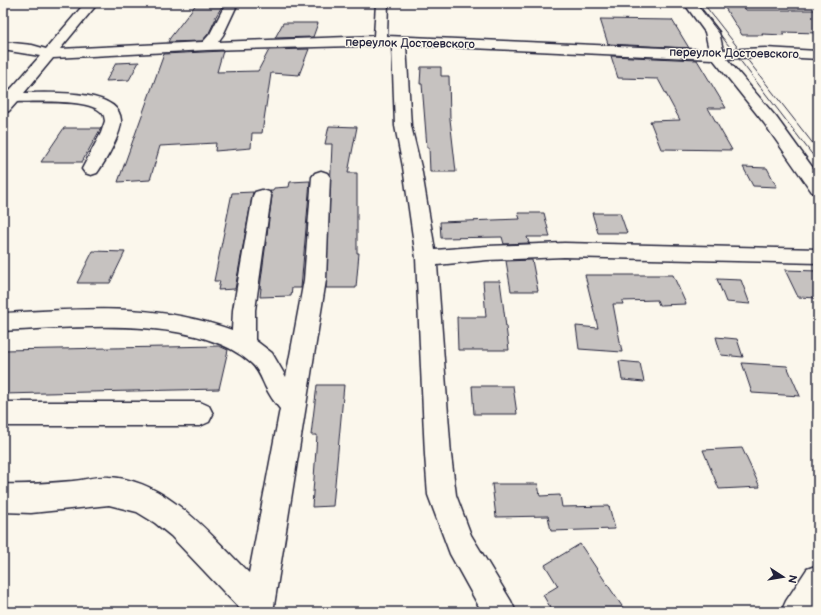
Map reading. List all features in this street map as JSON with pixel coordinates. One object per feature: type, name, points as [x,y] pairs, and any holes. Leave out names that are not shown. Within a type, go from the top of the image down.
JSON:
[{"type":"street","points":[[8,102],[92,3]]},
{"type":"street","points":[[207,46],[216,35],[232,3]]},
{"type":"street","points":[[382,3],[390,40],[426,258],[438,455],[442,495],[460,544],[500,612]]},
{"type":"street","points":[[690,3],[712,32],[717,55],[770,120],[818,188]]},
{"type":"street","name":"переулок Достоевского","points":[[3,46],[32,49],[50,54],[207,46],[390,40],[717,55],[765,52],[818,55]]},
{"type":"street","points":[[8,102],[79,100],[93,101],[103,104],[108,108],[113,120],[111,128],[91,169]]},
{"type":"street","points":[[258,608],[315,280],[321,177]]},
{"type":"street","points":[[243,344],[244,310],[262,196]]},
{"type":"street","points":[[426,258],[487,252],[564,250],[818,256]]},
{"type":"street","points":[[3,322],[124,318],[170,321],[209,331],[243,344],[264,361],[283,394],[293,406]]},
{"type":"street","points":[[3,414],[200,414]]},
{"type":"street","points":[[3,498],[31,499],[109,491],[133,496],[146,501],[165,513],[181,526],[258,608]]},
{"type":"street","points":[[797,612],[818,580]]},
{"type":"building","points":[[197,3],[224,3],[215,18],[209,33],[202,41],[168,42],[170,38]]},
{"type":"building","points":[[722,3],[741,3],[746,10],[818,10],[818,33],[783,32],[784,35],[742,35]]},
{"type":"building","points":[[600,19],[672,20],[689,48],[608,44]]},
{"type":"building","points":[[283,23],[318,23],[313,37],[275,38]]},
{"type":"building","points":[[309,49],[299,75],[271,73],[262,133],[252,133],[251,148],[215,151],[216,143],[160,146],[150,180],[118,182],[164,54],[223,51],[217,72],[258,71],[269,50]]},
{"type":"building","points":[[611,56],[697,60],[726,108],[708,108],[732,150],[661,149],[650,121],[680,120],[658,79],[618,78]]},
{"type":"building","points":[[139,62],[129,80],[106,81],[116,63]]},
{"type":"building","points":[[421,67],[441,67],[441,76],[449,76],[450,119],[456,172],[430,172],[429,147],[427,147],[422,84],[420,84]]},
{"type":"building","points":[[329,126],[357,127],[348,173],[357,173],[357,253],[359,253],[356,288],[326,288],[332,144],[325,144]]},
{"type":"building","points":[[64,128],[101,128],[82,162],[41,162]]},
{"type":"building","points":[[743,167],[767,168],[777,187],[753,186]]},
{"type":"building","points":[[310,181],[301,288],[292,288],[291,296],[260,297],[272,196],[270,191],[273,191],[274,188],[289,187],[290,182]]},
{"type":"building","points":[[253,192],[235,289],[218,290],[220,281],[214,281],[232,193]]},
{"type":"building","points":[[518,213],[544,213],[550,237],[527,237],[529,243],[504,244],[502,237],[441,238],[440,222],[520,219]]},
{"type":"building","points":[[592,213],[620,213],[627,233],[598,233]]},
{"type":"building","points":[[93,251],[125,252],[110,283],[77,283]]},
{"type":"building","points":[[532,260],[538,291],[511,291],[506,261]]},
{"type":"building","points":[[785,270],[818,271],[818,298],[798,297]]},
{"type":"building","points":[[585,275],[673,275],[686,304],[659,305],[657,300],[622,301],[623,304],[613,304],[622,352],[579,349],[576,326],[598,328]]},
{"type":"building","points":[[717,279],[741,280],[750,304],[726,302]]},
{"type":"building","points":[[483,281],[500,281],[509,350],[458,350],[457,317],[486,317]]},
{"type":"building","points":[[716,337],[737,339],[743,357],[721,355]]},
{"type":"building","points":[[219,346],[228,350],[219,389],[3,394],[3,350]]},
{"type":"building","points":[[619,361],[640,363],[644,382],[622,380]]},
{"type":"building","points":[[742,363],[787,366],[800,396],[752,393]]},
{"type":"building","points":[[317,385],[344,385],[333,506],[312,507],[317,435],[311,435]]},
{"type":"building","points":[[472,386],[513,386],[517,414],[474,414]]},
{"type":"building","points":[[742,448],[760,487],[719,489],[703,450]]},
{"type":"building","points":[[492,484],[538,484],[540,496],[560,495],[562,507],[609,506],[615,529],[551,531],[548,516],[496,517]]},
{"type":"building","points":[[580,544],[626,612],[553,612],[543,595],[558,586],[545,565]]},
{"type":"tram line","points":[[696,3],[818,162]]},
{"type":"tram line","points":[[703,3],[818,150]]}]
